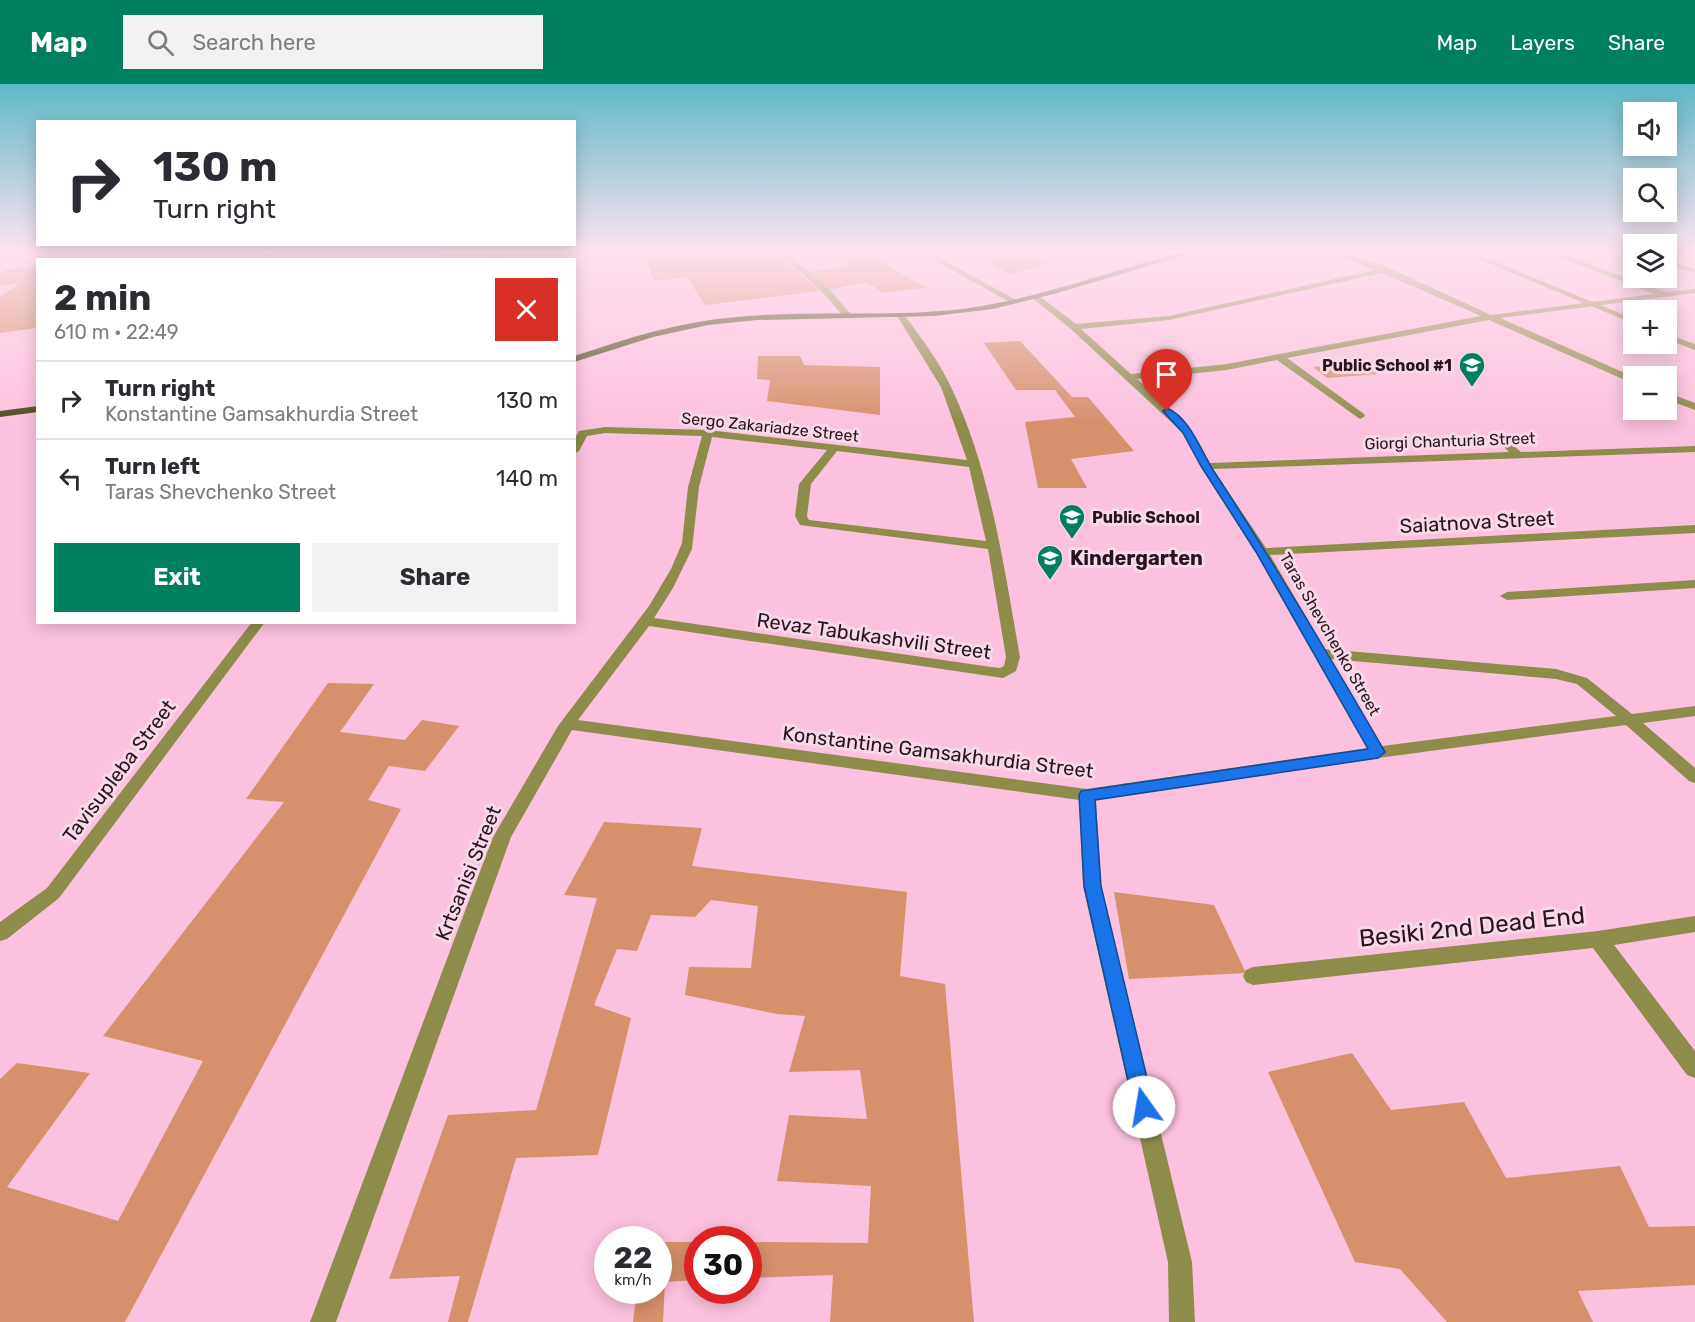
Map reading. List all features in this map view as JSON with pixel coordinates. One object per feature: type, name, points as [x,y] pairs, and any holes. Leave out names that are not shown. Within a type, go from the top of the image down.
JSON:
[{"type":"main road","points":[[576,358],[687,326],[749,318],[901,316],[974,309]]},
{"type":"main road","points":[[0,414],[36,408]]},
{"type":"street","points":[[842,309],[848,316]]},
{"type":"street","name":"Taras Shevchenko Street","points":[[1050,309],[1074,327],[1187,432],[1206,466],[1262,552],[1378,752]]},
{"type":"street","points":[[1074,327],[1168,318],[1210,309]]},
{"type":"street","points":[[1473,309],[1623,376]]},
{"type":"street","points":[[1127,376],[1227,367],[1491,317],[1556,309]]},
{"type":"street","points":[[1606,309],[1623,316]]},
{"type":"street","name":"Revaz Tabukashvili Street","points":[[645,621],[1003,673],[1011,669],[1013,657],[994,546],[973,464],[951,397],[931,361],[901,316]]},
{"type":"street","points":[[1677,339],[1695,346]]},
{"type":"street","points":[[1279,357],[1360,416]]},
{"type":"street","points":[[1677,400],[1695,407]]},
{"type":"street","name":"Sergo Zakariadze Street","points":[[576,447],[583,433],[605,430],[708,433],[973,464]]},
{"type":"street","name":"Krtsanisi Street","points":[[323,1322],[502,837],[538,770],[585,699],[645,621],[675,572],[687,547],[698,462],[708,433]]},
{"type":"street","points":[[1499,437],[1517,454]]},
{"type":"street","points":[[834,448],[805,483],[801,516],[804,522],[994,546]]},
{"type":"street","name":"Giorgi Chanturia Street","points":[[1206,466],[1695,449]]},
{"type":"street","name":"Saiatnova Street","points":[[1262,552],[1695,529]]},
{"type":"street","points":[[1507,596],[1695,584]]},
{"type":"street","name":"Tavisupleba Street","points":[[0,933],[53,893],[257,624]]},
{"type":"street","points":[[1320,653],[1557,674],[1582,681],[1695,777]]},
{"type":"street","name":"Konstantine Gamsakhurdia Street","points":[[569,724],[1087,795],[1378,752],[1695,711]]},
{"type":"street","points":[[1087,795],[1092,886],[1180,1262],[1182,1322]]},
{"type":"street","name":"Besiki 2nd Dead End","points":[[1253,976],[1598,939],[1695,924]]},
{"type":"street","points":[[1598,939],[1695,1068]]},
{"type":"shaded area","points":[[0,309],[36,309],[36,328],[0,333]]},
{"type":"shaded area","points":[[1020,341],[1072,397],[1088,397],[1134,451],[1071,459],[1087,488],[1038,488],[1025,422],[1075,417],[1055,390],[1016,390],[984,343]]},
{"type":"shaded area","points":[[758,356],[800,356],[804,365],[880,367],[880,415],[767,401],[770,380],[757,379]]},
{"type":"shaded area","points":[[1362,363],[1377,374],[1327,378],[1313,367]]},
{"type":"shaded area","points":[[328,683],[374,684],[340,732],[405,740],[422,720],[459,726],[425,771],[389,766],[368,800],[401,809],[125,1322],[0,1322],[0,1079],[17,1063],[90,1073],[7,1187],[118,1221],[203,1061],[103,1036],[284,802],[246,799]]},
{"type":"shaded area","points":[[604,822],[702,828],[692,866],[907,892],[900,976],[945,984],[974,1322],[830,1322],[833,1275],[762,1278],[762,1242],[868,1243],[871,1186],[777,1181],[789,1115],[867,1119],[860,1070],[789,1072],[805,1016],[777,1014],[685,995],[689,967],[751,968],[758,906],[711,900],[695,917],[651,915],[637,951],[617,949],[594,1005],[631,1018],[598,1155],[516,1158],[468,1322],[448,1322],[460,1276],[389,1279],[448,1115],[536,1110],[597,898],[564,895]]},
{"type":"shaded area","points":[[1114,892],[1214,905],[1246,973],[1129,979]]},
{"type":"shaded area","points":[[1352,1053],[1391,1110],[1464,1102],[1506,1178],[1620,1166],[1649,1227],[1695,1226],[1695,1285],[1578,1291],[1593,1322],[1447,1322],[1400,1269],[1355,1262],[1268,1072]]},
{"type":"shaded area","points":[[672,1242],[684,1242],[684,1281],[672,1282]]},
{"type":"shaded area","points":[[635,1304],[664,1304],[663,1322],[633,1322]]},
{"type":"place","name":"Public School #1","points":[[1472,388]]},
{"type":"place","name":"Public School","points":[[1072,540]]},
{"type":"place","name":"Kindergarten","points":[[1050,581]]},
{"type":"route","points":[[1144,1107],[1092,886],[1087,795],[1378,752],[1262,552],[1206,466],[1187,432],[1167,411]]}]
